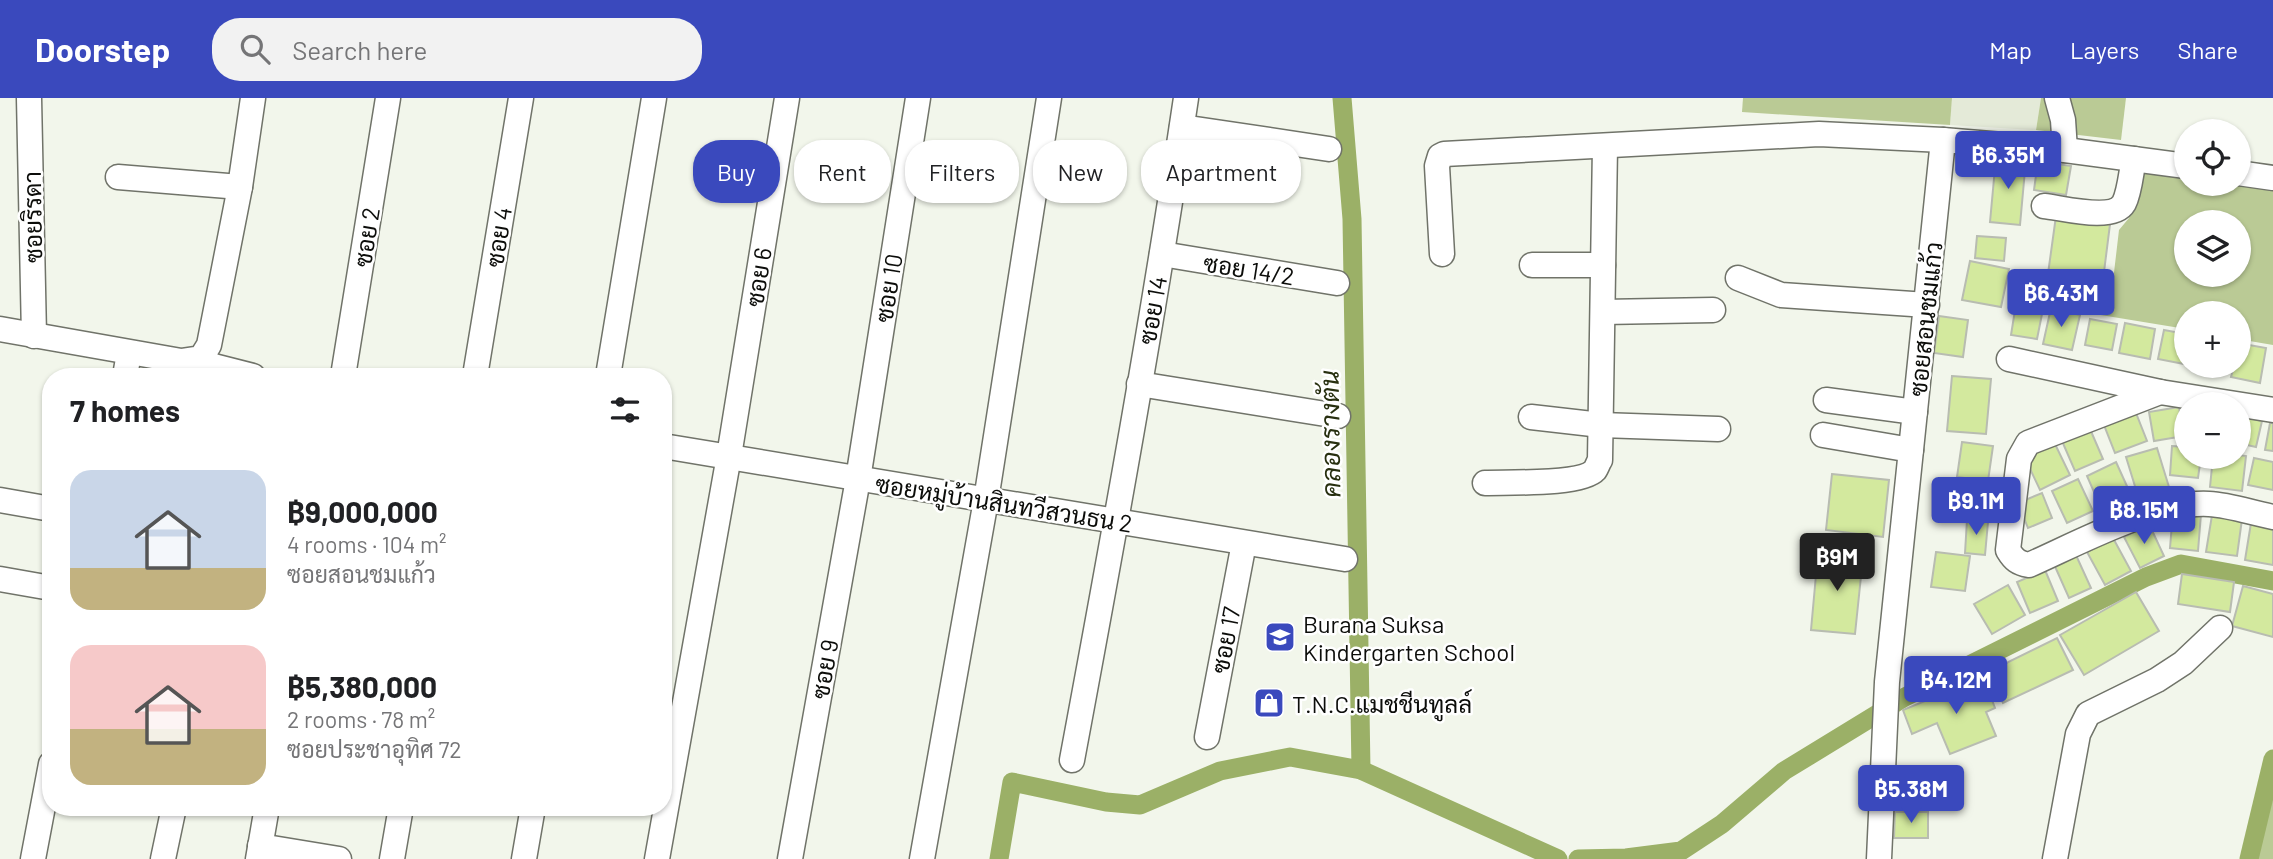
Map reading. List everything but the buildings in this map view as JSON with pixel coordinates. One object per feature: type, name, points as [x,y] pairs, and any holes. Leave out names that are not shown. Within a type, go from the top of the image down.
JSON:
[{"type":"street","name":"ซอยริรดา","points":[[29,98],[34,336]]},
{"type":"street","points":[[0,329],[34,336],[127,364],[181,362],[198,359],[205,354],[240,187],[253,98]]},
{"type":"street","name":"ซอย 2","points":[[344,368],[388,98]]},
{"type":"street","name":"ซอย 4","points":[[476,368],[521,98]]},
{"type":"street","points":[[609,368],[654,98]]},
{"type":"street","name":"ซอย 6","points":[[672,775],[729,456],[787,98]]},
{"type":"street","name":"ซอย 10","points":[[858,478],[918,98]]},
{"type":"street","points":[[922,859],[986,500],[1049,98]]},
{"type":"street","name":"ซอย 14","points":[[1072,760],[1116,522],[1186,98]]},
{"type":"street","points":[[2057,98],[2063,120],[2065,150]]},
{"type":"street","points":[[1182,127],[1329,149]]},
{"type":"street","points":[[1442,254],[1437,166],[1440,156],[1452,152],[1819,134],[2065,150],[2174,164]]},
{"type":"street","name":"ซอยสอนชมแก้ว","points":[[1879,859],[1887,682],[1943,140]]},
{"type":"street","points":[[1485,483],[1568,480],[1595,470],[1600,460],[1605,146]]},
{"type":"street","points":[[2044,206],[2101,214],[2114,212],[2123,204],[2134,159]]},
{"type":"street","points":[[2251,175],[2273,178]]},
{"type":"street","points":[[118,177],[240,187]]},
{"type":"street","name":"ซอย 14/2","points":[[1162,254],[1337,284]]},
{"type":"street","points":[[1532,265],[1604,265]]},
{"type":"street","points":[[1738,278],[1781,295],[1927,305]]},
{"type":"street","points":[[1603,312],[1713,310]]},
{"type":"street","points":[[198,359],[227,368]]},
{"type":"street","points":[[2009,359],[2160,392],[2273,410]]},
{"type":"street","points":[[1139,384],[1338,416]]},
{"type":"street","points":[[2160,392],[2028,443],[2019,459],[2008,550],[2013,559],[2029,565],[2142,516],[2177,507],[2209,504],[2273,517]]},
{"type":"street","points":[[1826,400],[1915,412]]},
{"type":"street","points":[[1531,417],[1601,425],[1718,429]]},
{"type":"street","points":[[1823,435],[1911,450]]},
{"type":"street","name":"ซอยหมู่บ้านสินทวีสวนธน 2","points":[[672,447],[1345,559]]},
{"type":"street","name":"ซอย 9","points":[[790,859],[858,478]]},
{"type":"street","points":[[0,500],[42,507]]},
{"type":"street","name":"ซอย 17","points":[[1207,737],[1244,543]]},
{"type":"street","points":[[0,579],[42,586]]},
{"type":"street","points":[[2055,859],[2078,734],[2088,713],[2157,680],[2183,663],[2220,628]]},
{"type":"street","points":[[33,859],[42,812]]},
{"type":"street","points":[[163,859],[172,816]]},
{"type":"street","points":[[265,816],[259,852],[339,859]]},
{"type":"street","points":[[392,859],[399,816]]},
{"type":"street","points":[[524,859],[531,816]]},
{"type":"street","name":"ซอย 6","points":[[657,859],[665,816]]},
{"type":"shaded area","points":[[1952,98],[2041,98],[2036,130],[1950,125]]},
{"type":"green space","points":[[1743,98],[1952,98],[1950,125],[1742,112]]},
{"type":"green space","points":[[2041,98],[2126,98],[2121,140],[2036,130]]},
{"type":"green space","points":[[2138,173],[2174,177],[2174,196],[2251,196],[2251,186],[2273,189],[2273,345],[2251,341],[2251,301],[2174,301],[2174,327],[2052,307],[2055,291],[2111,298],[2119,230],[2129,218],[2134,205]]},
{"type":"green space","points":[[2273,787],[2273,859],[2254,859]]},
{"type":"waterway","name":"คลองรางตัน","points":[[1342,98],[1352,219],[1361,770]]},
{"type":"waterway","points":[[1578,859],[1626,858],[1681,851],[1722,824],[1784,771],[1905,697],[2146,577],[2181,564],[2273,581]]},
{"type":"waterway","points":[[999,859],[1012,782],[1106,802],[1140,805],[1220,771],[1290,757],[1361,770],[1558,859]]},
{"type":"waterway","points":[[2249,859],[2273,759]]},
{"type":"place","name":"Burana Suksa Kindergarten School","points":[[1280,637]]},
{"type":"place","name":"T.N.C.แมชชีนทูลล์","points":[[1269,703]]}]
